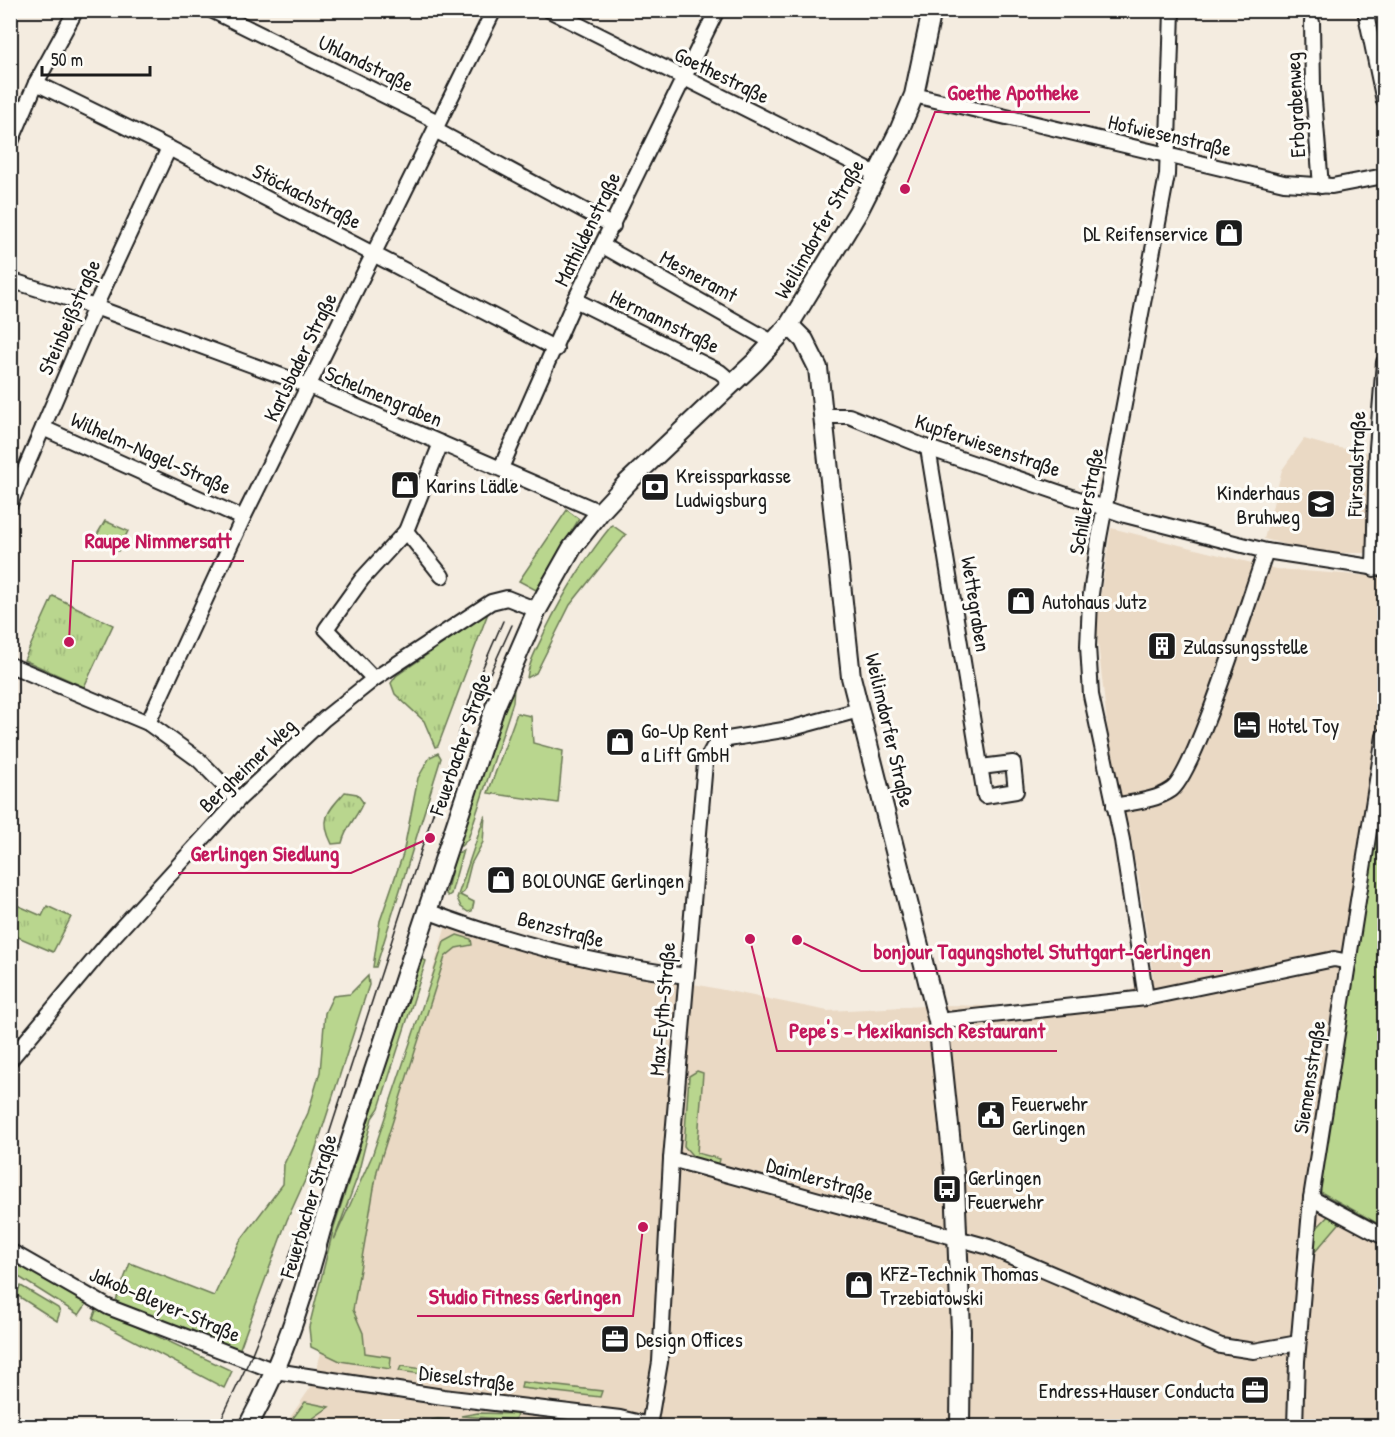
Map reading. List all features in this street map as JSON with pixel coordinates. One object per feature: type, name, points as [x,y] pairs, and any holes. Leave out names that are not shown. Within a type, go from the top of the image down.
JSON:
[{"type":"main road","name":"Weilimdorfer Straße","points":[[932,10],[914,95],[878,174],[789,325],[804,340],[818,368],[825,416],[849,665],[938,1021],[955,1183],[961,1331],[960,1426]]},
{"type":"main road","name":"Feuerbacher Straße","points":[[248,1426],[275,1371],[303,1300],[321,1230],[495,708],[537,610],[572,548],[600,512],[628,482],[733,384],[789,325]]},
{"type":"street","points":[[10,144],[36,83],[76,10]]},
{"type":"street","name":"Uhlandstraße","points":[[211,10],[436,126],[613,226]]},
{"type":"street","name":"Karlsbader Straße","points":[[148,723],[243,518],[494,10]]},
{"type":"street","name":"Goethestraße","points":[[549,10],[684,80],[878,174]]},
{"type":"street","name":"Mathildenstraße","points":[[501,468],[556,349],[575,300],[717,10]]},
{"type":"street","name":"Schillerstraße","points":[[1146,998],[1138,936],[1091,695],[1088,646],[1090,601],[1168,155],[1172,10]]},
{"type":"street","points":[[1365,10],[1379,45],[1384,101]]},
{"type":"street","name":"Erbgrabenweg","points":[[1312,22],[1313,88],[1321,186]]},
{"type":"street","name":"Stöckachstraße","points":[[36,83],[169,148],[556,349]]},
{"type":"street","name":"Hofwiesenstraße","points":[[914,95],[1284,183],[1321,186],[1347,185],[1384,176]]},
{"type":"street","name":"Steinbeißstraße","points":[[10,504],[95,307],[169,148]]},
{"type":"street","name":"Mesneramt","points":[[603,246],[774,343]]},
{"type":"street","name":"Schelmengraben","points":[[10,280],[95,307],[309,386],[600,512]]},
{"type":"street","name":"Hermannstraße","points":[[575,300],[720,372],[733,384]]},
{"type":"street","name":"Fürsaalstraße","points":[[1379,569],[1377,448],[1384,362]]},
{"type":"street","name":"Kupferwiesenstraße","points":[[825,416],[849,416],[928,448],[1106,508],[1266,551],[1379,569]]},
{"type":"street","name":"Wilhelm-Nagel-Straße","points":[[43,428],[243,518]]},
{"type":"street","points":[[374,679],[326,629],[362,579],[406,531],[441,443]]},
{"type":"street","name":"Wettegraben","points":[[928,448],[981,767]]},
{"type":"street","points":[[406,531],[442,576]]},
{"type":"street","points":[[1114,806],[1150,799],[1171,790],[1181,781],[1201,736],[1266,551]]},
{"type":"street","name":"Bergheimer Weg","points":[[10,1060],[113,937],[238,800],[321,721],[374,679],[500,598],[507,598],[537,610]]},
{"type":"street","points":[[10,665],[148,723],[199,760],[238,800]]},
{"type":"street","name":"Max-Eyth-Straße","points":[[651,1426],[660,1362],[671,1159],[705,763],[713,748],[728,739],[789,729],[859,710]]},
{"type":"street","name":"Siemensstraße","points":[[1295,1426],[1298,1343],[1311,1198],[1384,736]]},
{"type":"street","name":"Benzstraße","points":[[427,911],[560,952],[632,969],[686,976]]},
{"type":"street","points":[[938,1021],[1146,998],[1334,959],[1349,962]]},
{"type":"street","name":"Daimlerstraße","points":[[671,1159],[989,1247],[1221,1346],[1254,1351],[1298,1343]]},
{"type":"street","points":[[1311,1198],[1384,1237]]},
{"type":"street","name":"Jakob-Bleyer-Straße","points":[[10,1251],[99,1303],[275,1371]]},
{"type":"street","name":"Dieselstraße","points":[[275,1371],[443,1397],[620,1418],[651,1426]]},
{"type":"shaded area","name":"Kinderhaus Bruhweg","points":[[1304,439],[1369,453],[1367,553],[1319,553],[1264,539],[1282,470]]},
{"type":"shaded area","points":[[1111,528],[1276,569],[1384,577],[1384,774],[1334,1093],[1384,1227],[1384,1426],[284,1426],[311,1387],[447,922],[564,958],[828,1011],[942,1005],[1040,1007],[1131,990],[1153,976],[1138,876],[1109,742],[1096,624]]},
{"type":"green space","points":[[567,510],[579,519],[536,590],[519,581]]},
{"type":"green space","points":[[105,521],[128,531],[118,551],[95,538]]},
{"type":"green space","points":[[612,525],[626,535],[570,605],[536,673],[527,678],[534,654],[560,603],[584,563]]},
{"type":"green space","points":[[53,596],[113,625],[84,687],[24,660]]},
{"type":"green space","points":[[488,613],[438,746],[435,747],[424,721],[395,694],[391,683],[396,676]]},
{"type":"green space","points":[[512,686],[514,687],[513,702],[468,839],[458,846]]},
{"type":"green space","points":[[517,713],[531,716],[533,743],[563,751],[558,803],[488,793]]},
{"type":"green space","points":[[438,753],[441,758],[376,967],[373,967],[380,921],[403,854],[418,778],[430,757]]},
{"type":"green space","points":[[1384,787],[1384,1227],[1317,1190]]},
{"type":"green space","points":[[345,792],[357,794],[363,802],[342,843],[332,844],[326,828],[327,816]]},
{"type":"green space","points":[[485,815],[483,842],[471,864],[464,892],[460,895],[474,902],[472,911],[468,912],[461,907],[457,898]]},
{"type":"green space","points":[[463,850],[451,894],[448,896],[446,894],[455,855]]},
{"type":"green space","points":[[12,903],[42,916],[47,906],[71,917],[53,952],[11,934]]},
{"type":"green space","points":[[457,935],[471,939],[472,945],[456,948],[445,957],[377,1171],[353,1310],[363,1333],[365,1353],[391,1357],[390,1369],[340,1361],[311,1347],[309,1327],[334,1227],[420,958],[426,961],[379,1108],[372,1118],[357,1178],[334,1240],[372,1156],[444,942]]},
{"type":"green space","points":[[368,976],[369,985],[307,1176],[287,1220],[239,1351],[115,1303],[130,1263],[214,1296],[240,1241],[283,1184],[284,1164],[308,1113],[320,1072],[325,1013],[333,996],[350,994]]},
{"type":"green space","points":[[697,1071],[703,1073],[697,1153],[720,1159],[718,1167],[698,1162],[684,1146],[689,1076]]},
{"type":"green space","points":[[1332,1212],[1344,1218],[1314,1253],[1316,1229]]},
{"type":"green space","points":[[10,1251],[90,1299],[79,1315],[11,1272]]},
{"type":"green space","points":[[21,1286],[58,1308],[60,1312],[57,1321],[15,1294]]},
{"type":"green space","points":[[97,1308],[232,1371],[224,1388],[93,1319]]},
{"type":"green space","points":[[401,1366],[474,1376],[474,1381],[399,1371]]},
{"type":"green space","points":[[522,1382],[602,1391],[600,1397],[521,1388]]},
{"type":"green space","points":[[305,1402],[329,1407],[302,1426],[287,1426]]},
{"type":"green space","points":[[478,1413],[517,1414],[515,1420],[461,1416]]},
{"type":"green space","points":[[432,1420],[512,1426],[432,1425]]},
{"type":"tram line","points":[[218,1426],[249,1361],[284,1273],[473,690],[503,621]]},
{"type":"tram line","points":[[486,682],[512,625]]},
{"type":"place","name":"Goethe Apotheke","points":[[905,189]]},
{"type":"place","name":"DL Reifenservice","points":[[1229,233]]},
{"type":"place","name":"Karins Lädle","points":[[405,485]]},
{"type":"place","name":"Kreissparkasse Ludwigsburg","points":[[655,487]]},
{"type":"place","name":"Kinderhaus Bruhweg","points":[[1321,504]]},
{"type":"place","name":"Autohaus Jutz","points":[[1021,601]]},
{"type":"place","name":"Raupe Nimmersatt","points":[[69,642]]},
{"type":"place","name":"Zulassungsstelle","points":[[1162,646]]},
{"type":"place","name":"Hotel Toy","points":[[1247,725]]},
{"type":"place","name":"Go-Up Rent a Lift GmbH","points":[[620,742]]},
{"type":"place","name":"Gerlingen Siedlung","points":[[430,838]]},
{"type":"place","name":"BOLOUNGE Gerlingen","points":[[501,880]]},
{"type":"place","name":"Pepe's - Mexikanisch Restaurant","points":[[750,939]]},
{"type":"place","name":"bonjour Tagungshotel Stuttgart-Gerlingen","points":[[797,940]]},
{"type":"place","name":"Feuerwehr Gerlingen","points":[[991,1115]]},
{"type":"place","name":"Gerlingen Feuerwehr","points":[[947,1189]]},
{"type":"place","name":"Studio Fitness Gerlingen","points":[[643,1227]]},
{"type":"place","name":"KFZ-Technik Thomas Trzebiatowski","points":[[859,1285]]},
{"type":"place","name":"Design Offices","points":[[615,1339]]},
{"type":"place","name":"Endress+Hauser Conducta","points":[[1255,1390]]}]
